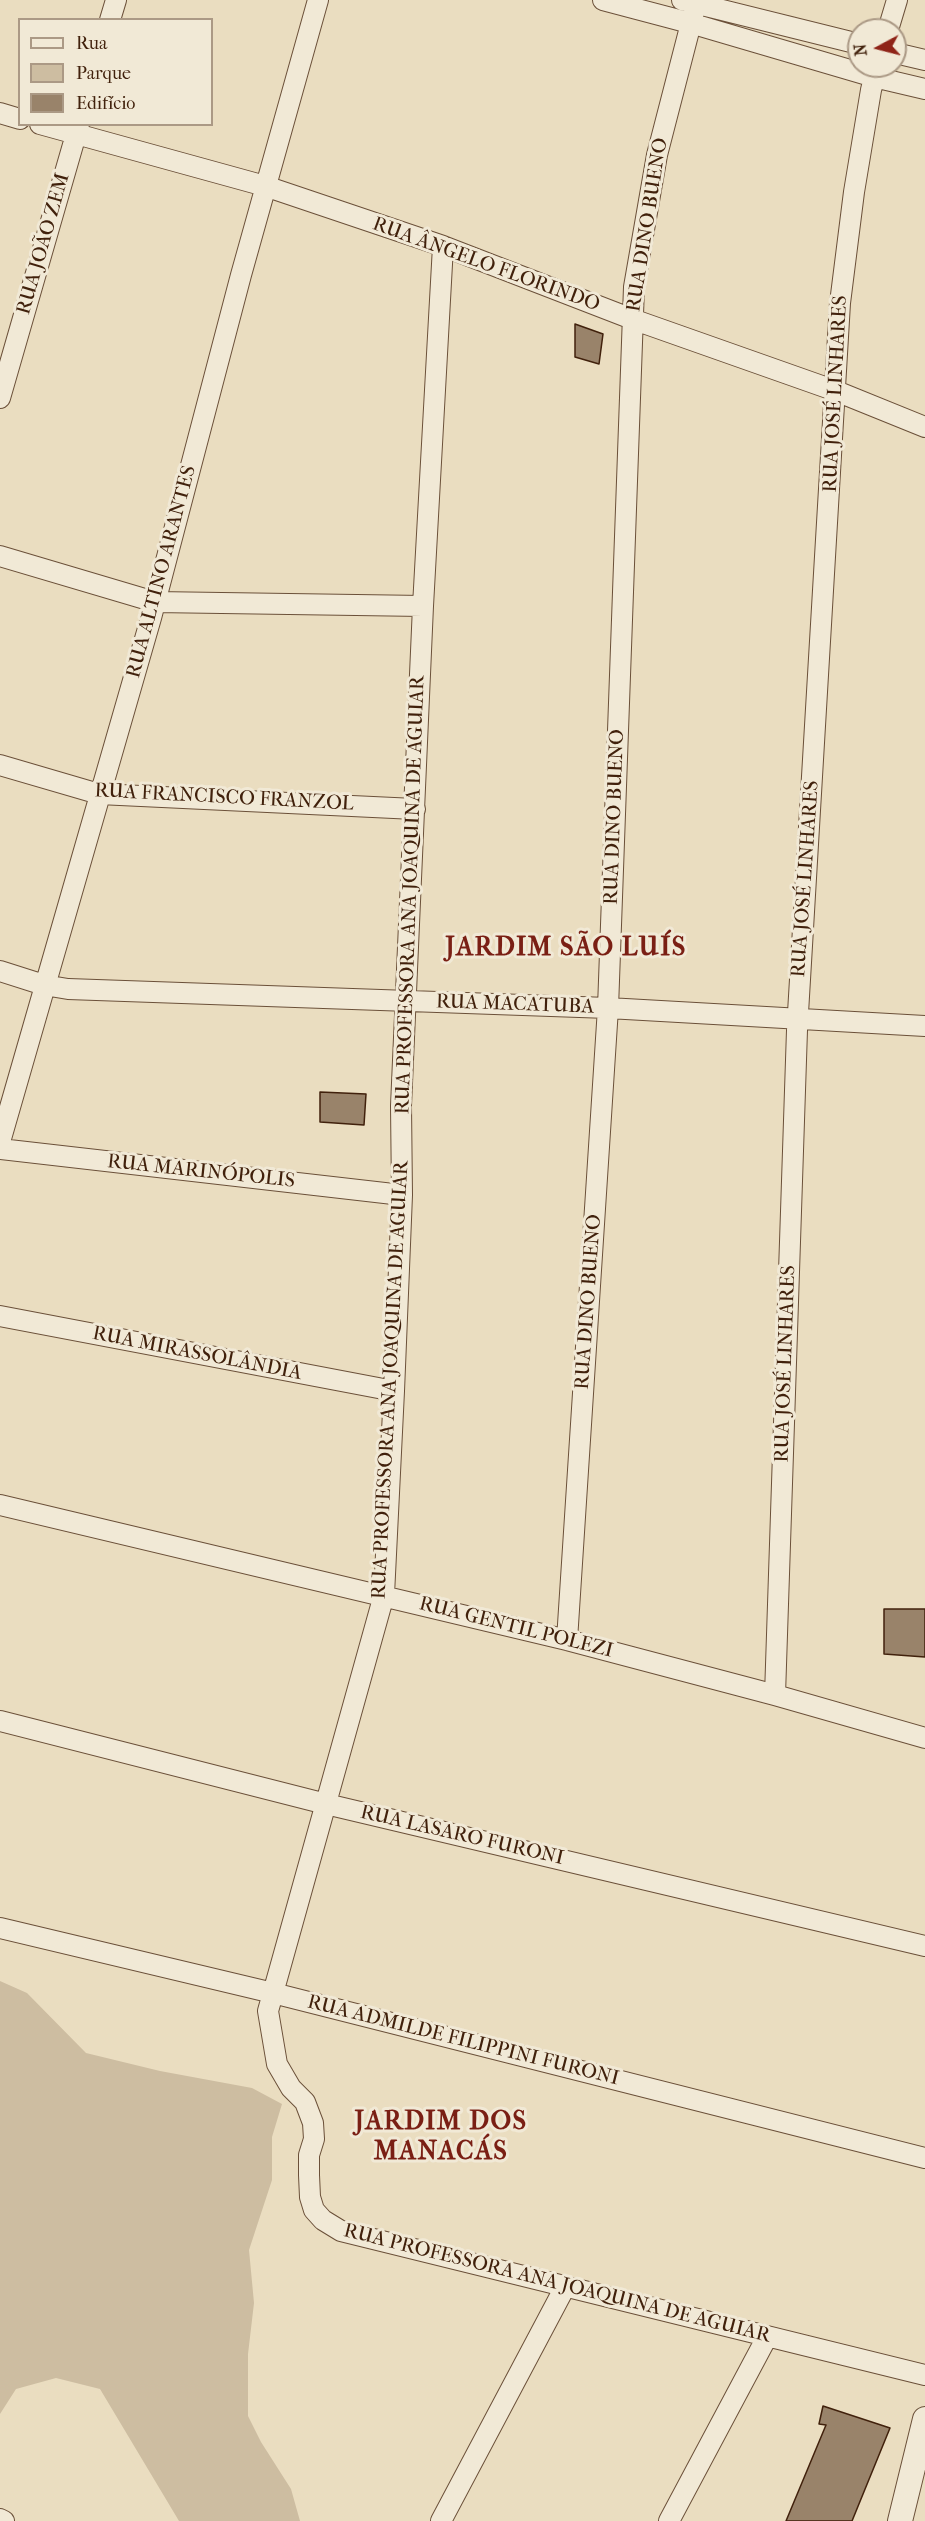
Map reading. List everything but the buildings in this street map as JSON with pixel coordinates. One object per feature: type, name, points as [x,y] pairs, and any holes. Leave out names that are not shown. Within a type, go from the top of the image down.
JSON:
[{"type":"street","points":[[111,18],[116,0]]},
{"type":"street","name":"RUA ALTINO ARANTES","points":[[0,1142],[155,602],[265,186],[318,0]]},
{"type":"street","points":[[603,0],[847,64]]},
{"type":"street","points":[[892,18],[897,0]]},
{"type":"street","points":[[692,1],[847,41]]},
{"type":"street","name":"RUA DINO BUENO","points":[[567,1640],[608,1008],[634,287],[657,155],[690,23],[692,1]]},
{"type":"street","points":[[907,56],[925,60]]},
{"type":"street","name":"RUA JOSÉ LINHARES","points":[[775,1695],[797,1020],[840,303],[854,192],[875,78]]},
{"type":"street","points":[[895,78],[925,89]]},
{"type":"street","points":[[0,113],[18,118]]},
{"type":"street","name":"RUA ÂNGELO FLORINDO","points":[[53,126],[78,130],[265,186],[443,246],[632,320],[836,391],[925,428]]},
{"type":"street","name":"RUA JOÃO ZEM","points":[[0,398],[7,343],[78,130]]},
{"type":"street","name":"RUA PROFESSORA ANA JOAQUINA DE AGUIAR","points":[[443,246],[423,606],[401,1106],[402,1195],[384,1595],[268,2011],[277,2064],[291,2088],[305,2102],[313,2123],[314,2139],[309,2155],[310,2197],[314,2210],[323,2220],[341,2231],[925,2375]]},
{"type":"street","points":[[0,556],[155,602],[423,606]]},
{"type":"street","name":"RUA FRANCISCO FRANZOL","points":[[0,765],[99,794],[415,809]]},
{"type":"street","name":"RUA MACATUBA","points":[[0,971],[44,985],[68,989],[608,1008],[925,1026]]},
{"type":"street","name":"RUA MARINÓPOLIS","points":[[0,1149],[402,1195]]},
{"type":"street","name":"RUA MIRASSOLÂNDIA","points":[[0,1316],[394,1391]]},
{"type":"street","name":"RUA GENTIL POLEZI","points":[[0,1505],[567,1640],[775,1695],[925,1738]]},
{"type":"street","name":"RUA LASARO FURONI","points":[[0,1721],[326,1804],[925,1946]]},
{"type":"street","name":"RUA ADMILDE FILIPPINI FURONI","points":[[0,1928],[273,1993],[925,2158]]},
{"type":"street","points":[[441,2521],[566,2287]]},
{"type":"street","points":[[669,2521],[767,2337]]},
{"type":"street","points":[[900,2521],[925,2419]]},
{"type":"street","points":[[0,2519],[4,2521]]},
{"type":"green space","points":[[0,1981],[27,1993],[86,2053],[160,2071],[252,2088],[282,2104],[272,2137],[272,2180],[249,2250],[254,2303],[248,2354],[248,2416],[261,2442],[291,2489],[300,2521],[179,2521],[100,2389],[56,2378],[16,2389],[0,2414]]},
{"type":"district","name":"JARDIM SÃO LUÍS","points":[[566,949]]},
{"type":"district","name":"JARDIM DOS MANACÁS","points":[[441,2138]]}]
